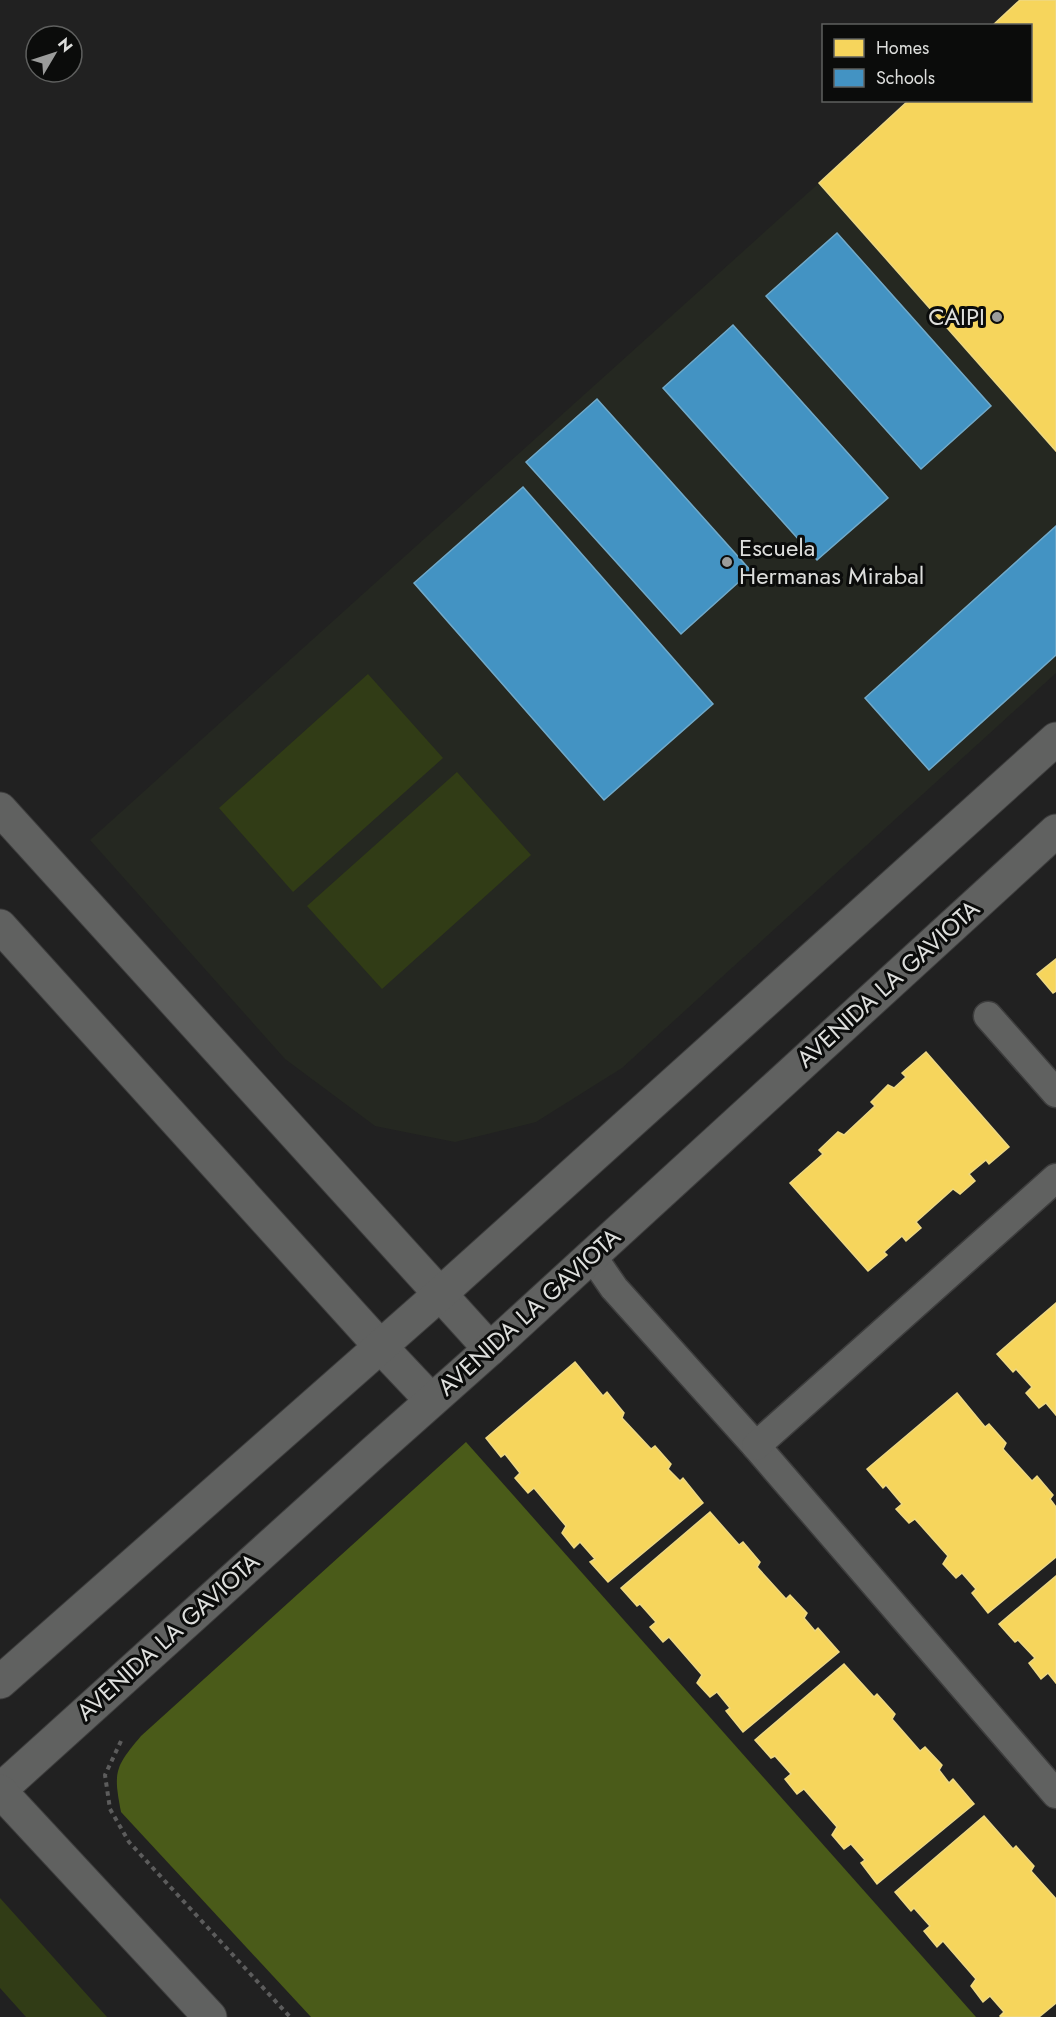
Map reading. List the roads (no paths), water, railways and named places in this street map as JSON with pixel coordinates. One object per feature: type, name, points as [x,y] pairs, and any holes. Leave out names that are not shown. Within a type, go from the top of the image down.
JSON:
[{"type":"street","points":[[0,1682],[440,1294],[1056,739]]},
{"type":"street","points":[[0,809],[490,1349]]},
{"type":"street","name":"AVENIDA LA GAVIOTA","points":[[0,1790],[490,1349],[1056,831]]},
{"type":"street","points":[[0,926],[431,1400]]},
{"type":"street","points":[[0,1790],[210,2017]]},
{"type":"lane","points":[[988,1016],[1056,1093]]},
{"type":"lane","points":[[756,1446],[1056,1178]]},
{"type":"lane","points":[[592,1256],[614,1288],[756,1446],[1056,1794]]},
{"type":"place","name":"CAIPI","points":[[997,317]]},
{"type":"place","name":"Escuela Hermanas Mirabal","points":[[727,562]]}]
